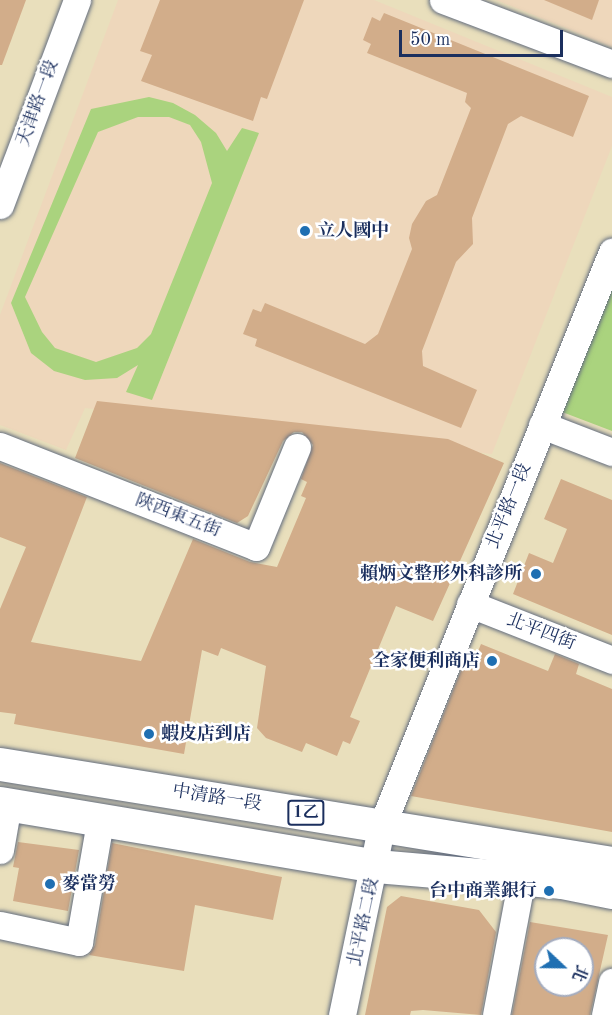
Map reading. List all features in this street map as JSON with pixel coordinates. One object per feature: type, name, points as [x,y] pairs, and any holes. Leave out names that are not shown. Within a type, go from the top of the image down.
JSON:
[{"type":"main road","name":"中清路一段","points":[[0,765],[381,828],[612,863]]},
{"type":"main road","name":"1乙","points":[[4,804],[100,822],[376,866],[522,878],[612,892]]},
{"type":"street","name":"天津路一段","points":[[0,205],[76,0]]},
{"type":"street","points":[[443,0],[612,64]]},
{"type":"street","name":"北平路一段","points":[[381,828],[612,252]]},
{"type":"street","points":[[542,425],[612,452]]},
{"type":"street","name":"陝西東五街","points":[[0,446],[256,547],[297,447]]},
{"type":"street","name":"北平四街","points":[[470,604],[612,660]]},
{"type":"street","points":[[0,850],[4,804]]},
{"type":"street","points":[[0,925],[79,942],[100,822]]},
{"type":"street","name":"北平路二段","points":[[342,1015],[376,866],[381,828]]},
{"type":"street","points":[[496,1015],[522,878]]},
{"type":"street","points":[[605,1015],[612,982]]},
{"type":"shaded area","name":"立人國中","points":[[118,0],[374,0],[612,97],[612,146],[492,454],[85,408],[66,450],[0,425],[0,315]]},
{"type":"shaded area","points":[[496,0],[612,0],[612,47]]},
{"type":"green space","points":[[149,97],[173,103],[195,115],[216,133],[227,151],[242,128],[259,133],[152,400],[126,392],[138,365],[117,378],[85,380],[54,371],[31,353],[11,303],[91,109]],"holes":[[[138,117],[169,117],[190,125],[201,142],[212,183],[151,334],[137,348],[96,362],[55,348],[42,332],[25,297],[98,132]]]},
{"type":"green space","points":[[612,252],[612,431],[549,407]]},
{"type":"building","points":[[0,0],[26,0],[2,65],[0,65]]},
{"type":"building","points":[[160,0],[304,0],[267,99],[261,97],[253,121],[141,81],[152,55],[140,51]]},
{"type":"building","points":[[544,0],[599,0],[592,20]]},
{"type":"building","points":[[384,13],[589,96],[573,137],[521,116],[508,124],[472,218],[473,244],[456,262],[422,351],[423,366],[477,390],[461,428],[255,346],[257,339],[243,334],[253,309],[261,312],[265,303],[365,344],[378,334],[412,249],[409,238],[412,224],[426,201],[437,195],[471,108],[465,102],[467,93],[367,53],[371,44],[363,40],[372,17],[380,21]]},
{"type":"building","points":[[97,401],[448,439],[504,463],[433,621],[396,606],[350,717],[360,721],[350,744],[343,741],[337,756],[306,743],[302,752],[266,738],[257,728],[266,666],[221,648],[218,656],[202,650],[184,754],[14,724],[16,714],[0,712],[0,609],[26,547],[0,537],[0,463],[87,497],[31,642],[141,661],[193,539],[250,562],[277,567],[306,498],[301,496],[307,482],[301,479],[313,445],[302,432],[294,432],[283,441],[248,516],[237,523],[75,458]]},
{"type":"building","points":[[561,479],[612,500],[612,635],[513,594],[529,553],[553,563],[567,529],[544,519]]},
{"type":"building","points":[[481,644],[548,671],[555,654],[579,664],[576,674],[612,689],[612,832],[411,796],[462,668],[470,671]]},
{"type":"building","name":"麥當勞","points":[[18,842],[79,850],[68,911],[13,901],[19,868],[13,867]]},
{"type":"building","points":[[112,843],[282,877],[273,920],[195,905],[184,971],[89,955],[95,945]]},
{"type":"building","points":[[401,896],[479,910],[496,932],[481,1015],[423,1010],[411,1011],[410,1015],[365,1015],[387,907]]},
{"type":"building","points":[[530,922],[608,935],[590,1015],[512,1015]]},
{"type":"place","name":"立人國中","points":[[305,231]]},
{"type":"place","name":"賴炳文整形外科診所","points":[[536,574]]},
{"type":"place","name":"全家便利商店","points":[[492,661]]},
{"type":"place","name":"蝦皮店到店","points":[[149,734]]},
{"type":"place","name":"麥當勞","points":[[50,884]]},
{"type":"place","name":"台中商業銀行","points":[[549,891]]}]
